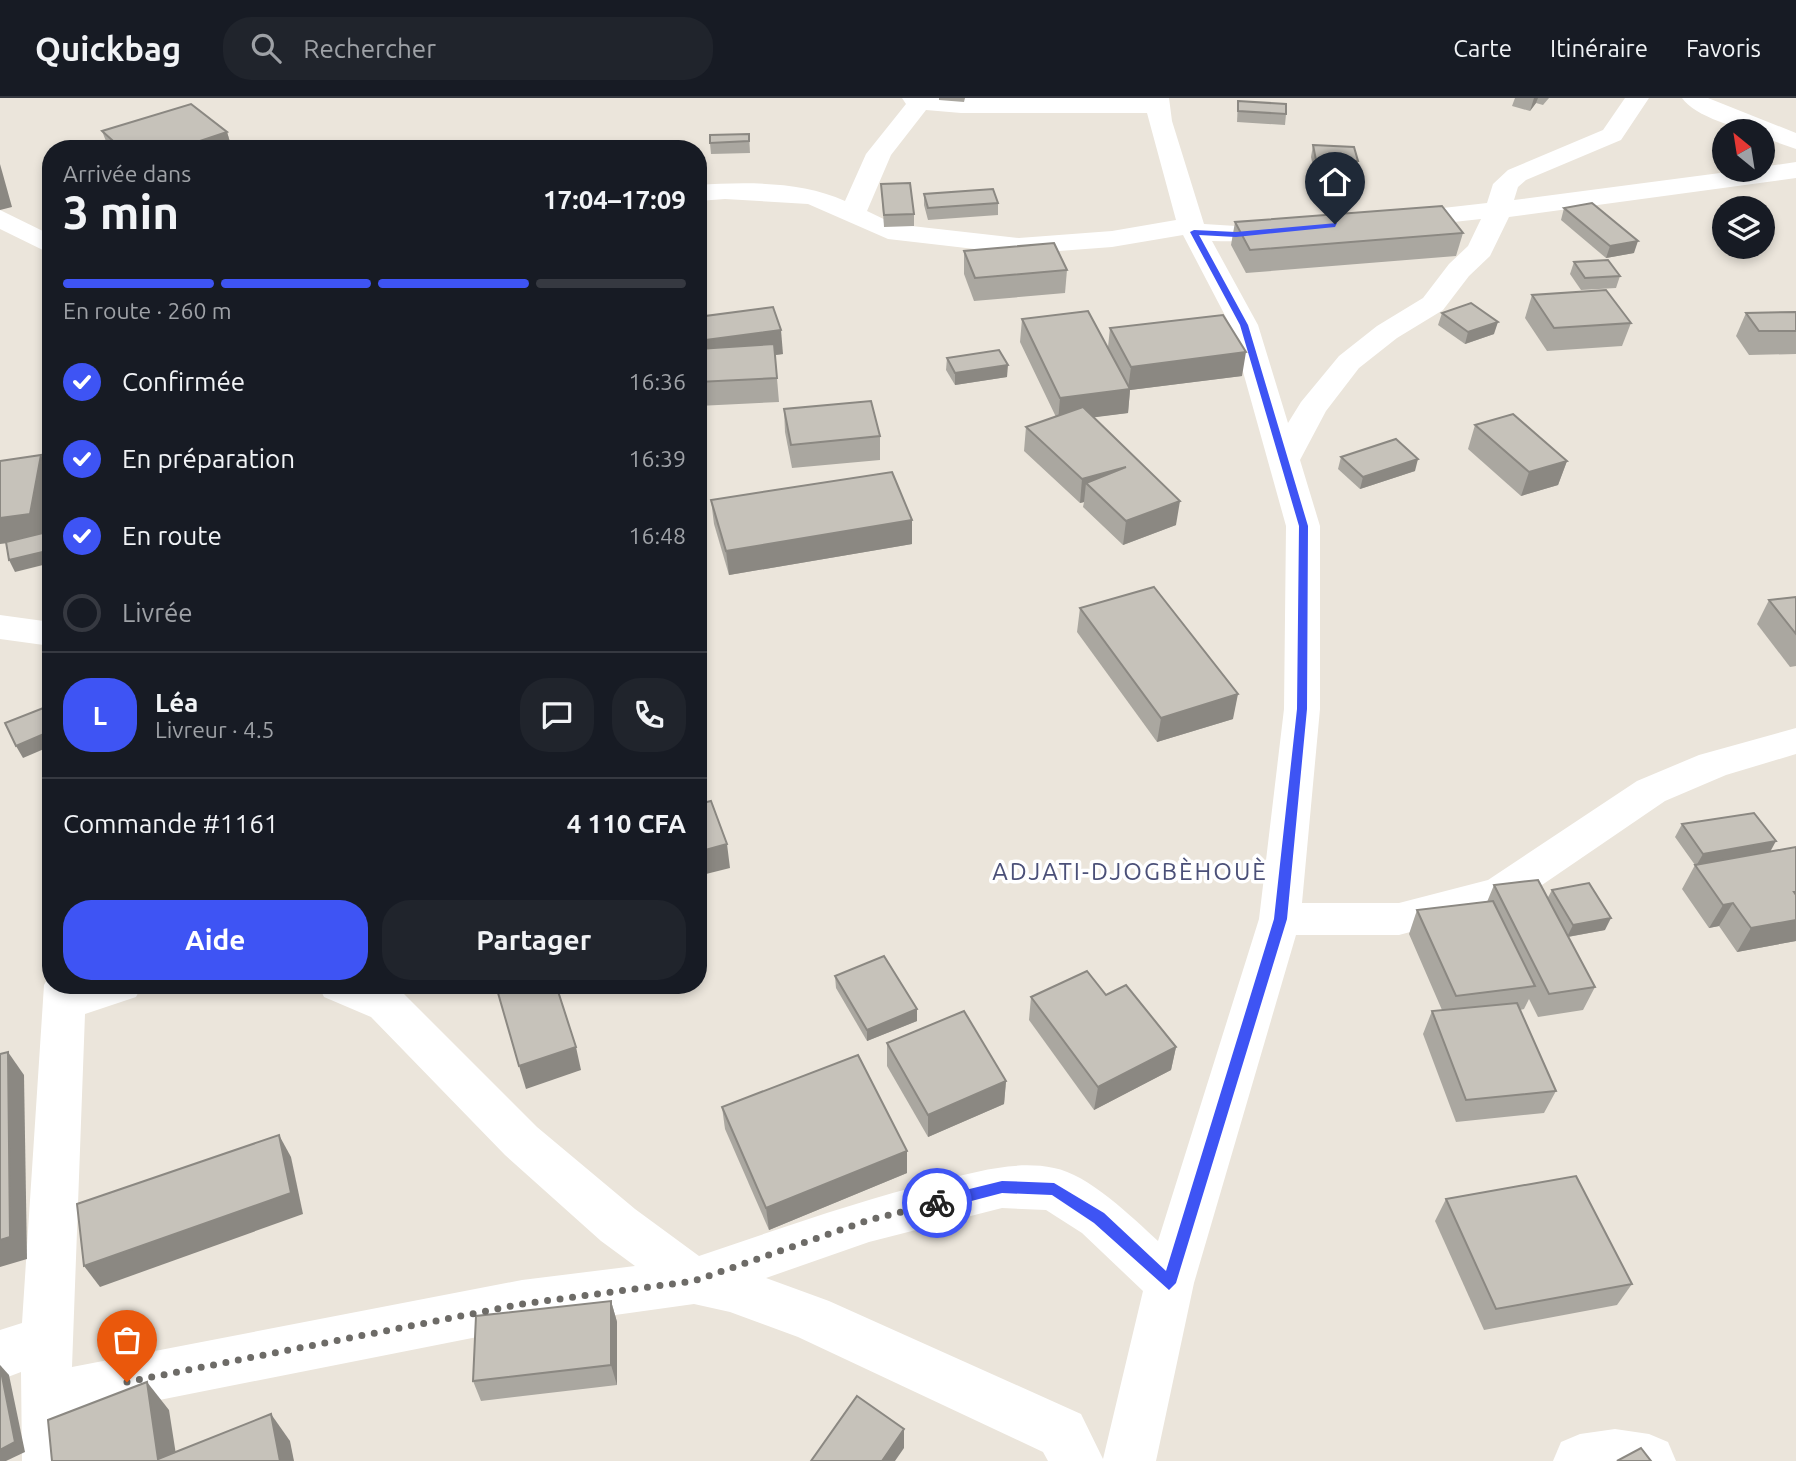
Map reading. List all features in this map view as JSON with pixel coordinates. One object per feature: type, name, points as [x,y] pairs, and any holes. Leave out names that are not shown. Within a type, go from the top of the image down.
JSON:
[{"type":"street","points":[[1284,460],[1312,408],[1349,362],[1387,332],[1433,303],[1479,250],[1498,211],[1506,184],[1517,175],[1612,135],[1637,98]]},
{"type":"street","points":[[1694,98],[1701,104],[1796,142]]},
{"type":"street","points":[[853,214],[879,154],[917,100],[961,106],[1157,102],[1192,229],[1244,325],[1303,526],[1302,709],[1280,919],[1169,1283],[1129,1461]]},
{"type":"street","points":[[1376,221],[1498,211],[1796,170]]},
{"type":"street","points":[[707,192],[813,196],[888,231],[1019,246],[1112,239],[1192,229],[1236,234],[1310,227]]},
{"type":"street","points":[[0,218],[42,241]]},
{"type":"street","points":[[0,627],[42,633]]},
{"type":"street","points":[[1280,919],[1399,919],[1500,893],[1651,791],[1713,765],[1796,741]]},
{"type":"street","points":[[49,1461],[46,1338],[66,994]]},
{"type":"street","points":[[361,994],[386,1004],[520,1141],[618,1225],[694,1281],[730,1289],[811,1318],[1062,1433],[1077,1461]]},
{"type":"street","points":[[47,1397],[522,1304],[694,1281],[869,1220],[1002,1187],[1054,1189],[1099,1218],[1169,1283]]},
{"type":"street","points":[[0,1355],[46,1338]]},
{"type":"building","points":[[1238,101],[1286,104],[1286,114],[1238,111]]},
{"type":"building","points":[[191,104],[227,132],[203,140],[112,140],[102,131]]},
{"type":"building","points":[[749,134],[749,141],[710,143],[710,135]]},
{"type":"building","points":[[1313,145],[1354,147],[1358,161],[1316,160]]},
{"type":"building","points":[[910,183],[914,214],[884,215],[881,184]]},
{"type":"building","points":[[993,189],[998,203],[928,208],[924,194]]},
{"type":"building","points":[[1592,203],[1638,241],[1610,246],[1564,208]]},
{"type":"building","points":[[1442,206],[1463,233],[1250,250],[1235,222]]},
{"type":"building","points":[[1054,243],[1067,270],[975,278],[964,251]]},
{"type":"building","points":[[1608,260],[1620,276],[1585,278],[1574,262]]},
{"type":"building","points":[[1606,290],[1631,323],[1554,328],[1532,295]]},
{"type":"building","points":[[1471,303],[1498,322],[1468,332],[1442,313]]},
{"type":"building","points":[[773,307],[781,330],[707,340],[707,316]]},
{"type":"building","points":[[1088,311],[1130,389],[1060,398],[1022,319]]},
{"type":"building","points":[[1796,312],[1796,331],[1759,331],[1746,313]]},
{"type":"building","points":[[1223,315],[1246,352],[1131,367],[1110,328]]},
{"type":"building","points":[[774,344],[777,378],[707,382],[707,348]]},
{"type":"building","points":[[999,350],[1008,365],[955,373],[947,358]]},
{"type":"building","points":[[871,401],[880,436],[791,445],[784,409]]},
{"type":"building","points":[[1083,407],[1180,501],[1126,521],[1086,483],[1126,467],[1082,479],[1026,427]]},
{"type":"building","points":[[1513,414],[1567,461],[1529,472],[1475,425]]},
{"type":"building","points":[[1396,439],[1418,459],[1363,477],[1341,457]]},
{"type":"building","points":[[41,455],[30,514],[0,518],[0,461]]},
{"type":"building","points":[[892,472],[912,520],[726,551],[711,500]]},
{"type":"building","points":[[42,533],[42,552],[9,560],[6,542]]},
{"type":"building","points":[[1154,587],[1238,694],[1161,718],[1080,608]]},
{"type":"building","points":[[1796,597],[1796,634],[1769,600]]},
{"type":"building","points":[[42,709],[42,735],[16,746],[5,723]]},
{"type":"building","points":[[711,801],[727,844],[707,850],[707,802]]},
{"type":"building","points":[[1754,813],[1776,841],[1703,854],[1682,824]]},
{"type":"building","points":[[1796,847],[1796,920],[1751,928],[1733,903],[1723,905],[1695,865]]},
{"type":"building","points":[[1538,880],[1595,987],[1549,994],[1494,885]]},
{"type":"building","points":[[1589,883],[1611,918],[1573,925],[1552,890]]},
{"type":"building","points":[[1493,901],[1535,986],[1456,996],[1417,910]]},
{"type":"building","points":[[884,956],[917,1009],[867,1030],[835,976]]},
{"type":"building","points":[[1087,971],[1106,995],[1126,985],[1176,1047],[1098,1087],[1031,997]]},
{"type":"building","points":[[498,994],[559,994],[576,1047],[519,1066]]},
{"type":"building","points":[[1517,1003],[1556,1091],[1466,1100],[1432,1011]]},
{"type":"building","points":[[964,1011],[1006,1081],[928,1115],[887,1043]]},
{"type":"building","points":[[8,1052],[10,1237],[0,1240],[0,1054]]},
{"type":"building","points":[[858,1055],[907,1151],[766,1208],[722,1107]]},
{"type":"building","points":[[279,1135],[291,1193],[84,1266],[77,1204]]},
{"type":"building","points":[[1576,1176],[1632,1284],[1496,1309],[1446,1199]]},
{"type":"building","points":[[611,1301],[611,1365],[473,1381],[476,1316]]},
{"type":"building","points":[[0,1366],[15,1442],[0,1450]]},
{"type":"building","points":[[147,1382],[158,1459],[271,1414],[280,1461],[52,1461],[48,1420]]},
{"type":"building","points":[[857,1396],[904,1429],[882,1461],[811,1461]]},
{"type":"building","points":[[1641,1448],[1651,1461],[1617,1461]]},
{"type":"way so far","points":[[127,1382],[522,1304],[694,1281],[869,1220],[937,1203]]},
{"type":"district","name":"ADJATI-DJOGBÈHOUÈ","points":[[1130,872]]},
{"type":"route","points":[[937,1203],[1002,1187],[1054,1189],[1099,1218],[1169,1283],[1280,919],[1302,709],[1303,526],[1244,325],[1194,232],[1236,234],[1335,224]]}]
